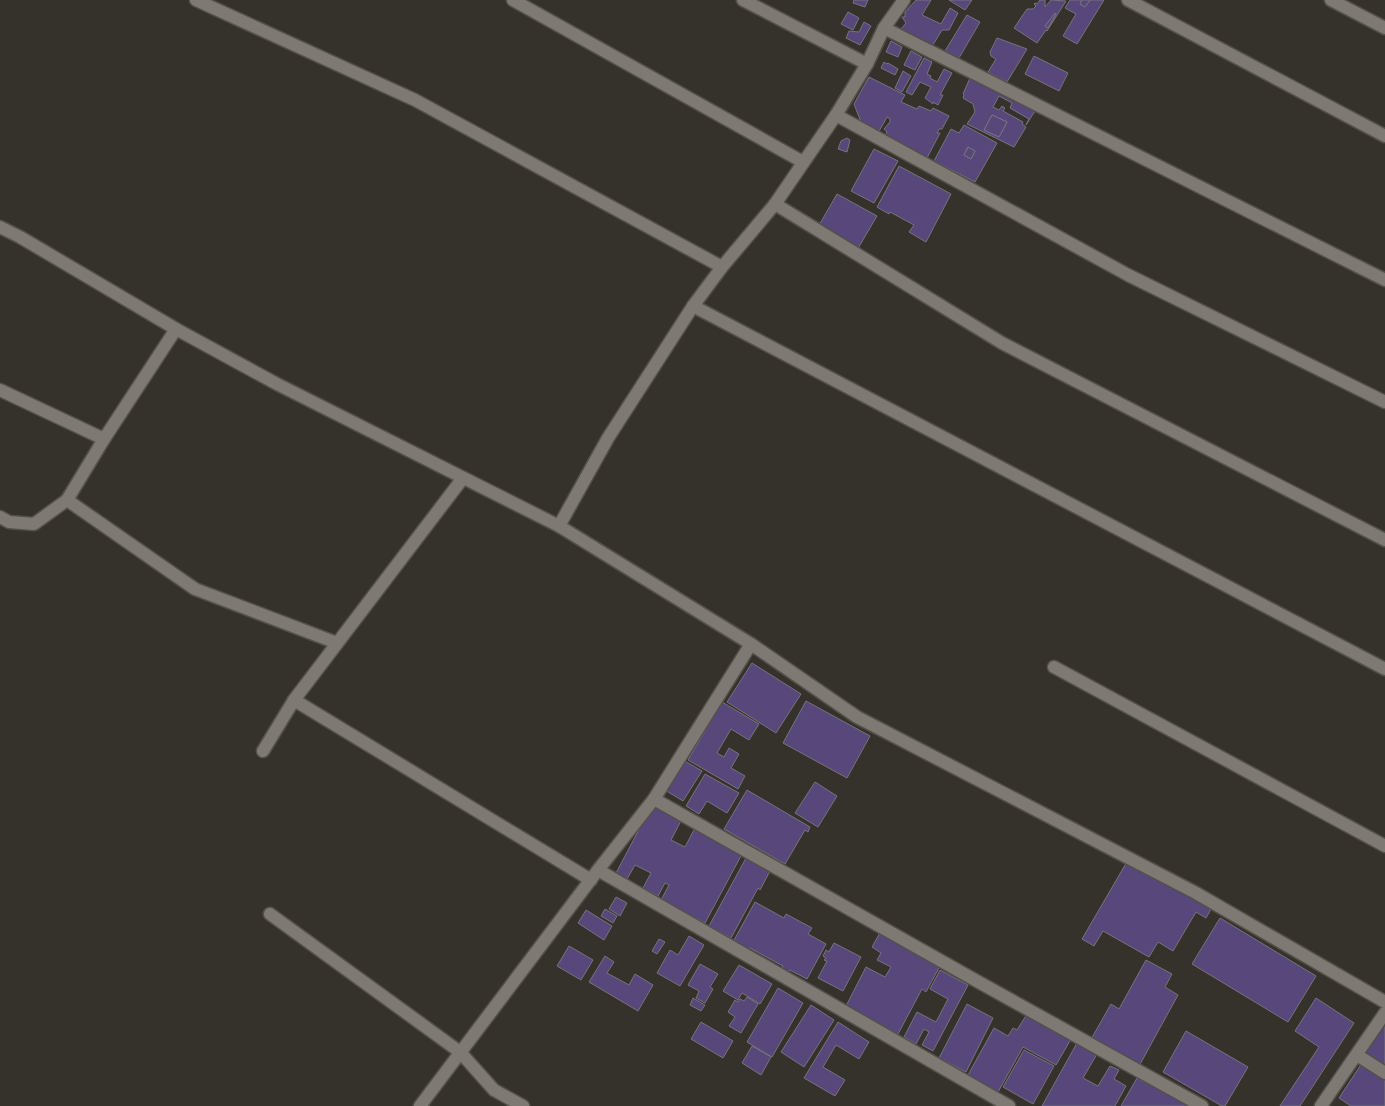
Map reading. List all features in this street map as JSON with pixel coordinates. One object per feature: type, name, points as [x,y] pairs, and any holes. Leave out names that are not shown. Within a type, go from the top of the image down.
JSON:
[{"type":"street","points":[[196,0],[415,100],[722,267]]},
{"type":"street","points":[[513,0],[804,162]]},
{"type":"street","points":[[743,0],[867,64]]},
{"type":"street","points":[[559,526],[608,438],[693,306],[722,267],[774,204],[804,162],[836,115],[867,64],[884,28],[904,0]]},
{"type":"street","points":[[1128,0],[1385,136]]},
{"type":"street","points":[[1331,0],[1385,28]]},
{"type":"street","points":[[884,28],[1385,280]]},
{"type":"street","points":[[836,115],[1128,275],[1385,402]]},
{"type":"street","points":[[774,204],[1002,343],[1385,540]]},
{"type":"street","points":[[0,227],[176,329],[277,384],[559,526],[751,644],[858,717],[1196,893],[1385,1002]]},
{"type":"street","points":[[693,306],[1385,669]]},
{"type":"street","points":[[0,517],[10,522],[34,524],[67,500],[104,439],[176,329]]},
{"type":"street","points":[[0,390],[104,439]]},
{"type":"street","points":[[263,751],[294,700],[463,478]]},
{"type":"street","points":[[67,500],[195,589],[337,643]]},
{"type":"street","points":[[420,1106],[594,875],[654,799],[751,644]]},
{"type":"street","points":[[1054,667],[1385,846]]},
{"type":"street","points":[[294,700],[594,875],[1009,1106]]},
{"type":"street","points":[[654,799],[1202,1106]]},
{"type":"street","points":[[270,914],[460,1052],[494,1090],[523,1106]]},
{"type":"street","points":[[1321,1106],[1385,1013]]},
{"type":"street","points":[[1357,1055],[1385,1073]]},
{"type":"building","points":[[854,0],[868,0],[865,7],[853,3]]},
{"type":"building","points":[[916,0],[931,0],[922,15],[941,24],[950,8],[958,13],[949,30],[942,30],[931,48],[901,29],[906,23],[902,17],[905,17],[905,12]]},
{"type":"building","points":[[949,0],[972,0],[965,10]]},
{"type":"building","points":[[1040,0],[1045,0],[1045,7],[1051,0],[1066,1],[1047,31],[1037,43],[1014,28],[1027,9],[1033,9],[1036,6],[1034,4],[1037,4]],"holes":[[[1055,13],[1048,28],[1045,26]]]},
{"type":"building","points":[[1070,0],[1082,0],[1080,4],[1085,7],[1090,0],[1104,0],[1077,44],[1063,36],[1076,14],[1065,8]]},
{"type":"building","points":[[1082,0],[1090,0],[1085,7],[1080,4]]},
{"type":"building","points":[[848,12],[859,18],[853,30],[841,24]]},
{"type":"building","points":[[1056,14],[1048,28],[1045,26]]},
{"type":"building","points":[[967,15],[980,22],[959,58],[945,51]]},
{"type":"building","points":[[864,22],[871,26],[860,45],[846,38],[849,31],[859,32]]},
{"type":"building","points":[[997,38],[1027,49],[1007,82],[988,72],[996,59],[991,56],[990,52]]},
{"type":"building","points":[[891,41],[902,47],[898,57],[886,52]]},
{"type":"building","points":[[911,51],[922,57],[915,70],[904,65]]},
{"type":"building","points":[[1034,56],[1068,73],[1059,91],[1025,74]]},
{"type":"building","points":[[924,58],[932,62],[927,74],[937,82],[944,69],[952,73],[940,95],[943,95],[938,105],[925,98],[931,87],[920,82],[912,95],[906,92]]},
{"type":"building","points":[[884,62],[898,69],[895,75],[881,68]]},
{"type":"building","points":[[903,71],[911,76],[902,92],[895,88]]},
{"type":"building","points":[[869,77],[905,95],[901,102],[917,109],[919,106],[931,111],[933,108],[949,116],[942,129],[939,129],[937,133],[940,133],[927,158],[884,137],[887,132],[884,129],[890,122],[890,119],[887,117],[878,133],[861,122],[854,104]]},
{"type":"building","points":[[970,78],[1035,111],[1026,125],[1029,119],[1010,108],[1012,103],[999,96],[993,107],[999,110],[1002,106],[1005,108],[1003,111],[1023,122],[1022,124],[1026,127],[1014,147],[967,124],[975,112],[973,104],[963,98]],"holes":[[[992,115],[1007,122],[999,137],[984,130]]]},
{"type":"building","points":[[992,115],[1007,122],[999,137],[984,130]]},
{"type":"building","points":[[964,125],[997,143],[975,182],[934,161],[951,129],[959,133]],"holes":[[[968,147],[975,151],[971,159],[964,155]]]},
{"type":"building","points":[[847,138],[850,140],[847,152],[838,149],[841,141]]},
{"type":"building","points":[[968,147],[975,151],[971,159],[964,155]]},
{"type":"building","points":[[874,149],[898,161],[874,203],[851,191]]},
{"type":"building","points":[[899,166],[951,194],[926,242],[909,232],[914,225],[877,207]]},
{"type":"building","points":[[837,194],[877,216],[857,250],[818,227]]},
{"type":"building","points":[[752,663],[801,694],[776,733],[727,702]]},
{"type":"building","points":[[806,701],[870,736],[847,778],[783,743]]},
{"type":"building","points":[[722,702],[759,724],[749,740],[731,729],[717,753],[724,757],[729,748],[739,754],[731,768],[745,776],[738,789],[688,760]]},
{"type":"building","points":[[683,760],[702,771],[683,801],[665,790]]},
{"type":"building","points":[[705,774],[739,793],[727,813],[707,801],[699,814],[686,806]]},
{"type":"building","points":[[815,782],[837,796],[818,827],[795,813]]},
{"type":"building","points":[[747,790],[810,827],[808,832],[805,830],[785,864],[724,829]]},
{"type":"building","points":[[654,801],[683,817],[671,840],[685,847],[695,828],[742,854],[705,923],[661,900],[669,885],[665,883],[658,896],[643,888],[651,873],[635,865],[626,881],[615,875]]},
{"type":"building","points":[[746,858],[770,871],[760,890],[758,888],[731,938],[709,926]]},
{"type":"building","points":[[1128,860],[1211,909],[1206,918],[1196,912],[1173,951],[1158,942],[1149,957],[1103,931],[1094,946],[1082,939]]},
{"type":"building","points":[[616,897],[627,903],[620,916],[609,909]]},
{"type":"building","points":[[755,902],[784,918],[786,914],[812,928],[808,934],[826,944],[807,979],[790,970],[788,974],[781,970],[783,966],[750,948],[748,951],[733,942]]},
{"type":"building","points":[[605,909],[617,916],[613,923],[601,916]]},
{"type":"building","points":[[586,910],[612,926],[604,940],[578,923]]},
{"type":"building","points":[[1220,918],[1316,976],[1288,1022],[1192,964]]},
{"type":"building","points":[[881,931],[941,964],[926,992],[922,989],[898,1034],[846,1006],[866,967],[885,977],[891,967],[877,960],[881,953],[872,947]]},
{"type":"building","points":[[689,936],[704,945],[680,986],[657,973],[670,950],[678,955]]},
{"type":"building","points":[[659,939],[665,942],[657,954],[652,951]]},
{"type":"building","points":[[834,943],[861,957],[843,991],[818,978],[827,961],[824,960],[826,958],[823,956],[826,950],[829,952]]},
{"type":"building","points":[[569,946],[593,960],[581,980],[557,966]]},
{"type":"building","points":[[605,956],[614,962],[607,973],[629,985],[635,974],[653,985],[638,1011],[589,982]]},
{"type":"building","points":[[1146,960],[1172,974],[1165,987],[1178,995],[1138,1068],[1090,1041],[1111,1004],[1119,1009]]},
{"type":"building","points":[[700,964],[718,974],[710,987],[713,989],[705,1003],[696,998],[699,991],[688,985]]},
{"type":"building","points":[[739,965],[772,984],[760,1004],[742,993],[738,1000],[723,991]]},
{"type":"building","points":[[940,970],[968,985],[933,1051],[922,1045],[929,1032],[924,1029],[916,1044],[904,1037],[917,1012],[936,1022],[948,999],[930,989]]},
{"type":"building","points":[[778,988],[803,1003],[772,1057],[747,1042]]},
{"type":"building","points":[[747,997],[758,1004],[741,1033],[729,1026],[735,1017],[728,1012],[735,1000],[738,1002],[740,999],[744,1001]]},
{"type":"building","points":[[693,998],[705,1005],[701,1011],[690,1005]]},
{"type":"building","points":[[1316,998],[1354,1023],[1300,1106],[1280,1106],[1319,1047],[1295,1031]]},
{"type":"building","points":[[967,1004],[993,1018],[966,1072],[939,1058]]},
{"type":"building","points":[[811,1005],[834,1020],[804,1067],[781,1052]]},
{"type":"building","points":[[1027,1014],[1071,1039],[1056,1065],[1023,1047],[998,1092],[968,1075],[994,1028],[1008,1036],[1013,1028],[1017,1030]]},
{"type":"building","points":[[1385,1019],[1385,1068],[1362,1053]]},
{"type":"building","points":[[701,1022],[733,1041],[723,1058],[691,1039]]},
{"type":"building","points":[[838,1022],[869,1042],[859,1059],[836,1045],[823,1067],[845,1080],[835,1096],[804,1078]]},
{"type":"building","points":[[1186,1031],[1248,1067],[1225,1106],[1163,1072]]},
{"type":"building","points":[[1077,1043],[1097,1054],[1083,1078],[1098,1086],[1110,1066],[1119,1070],[1114,1079],[1126,1086],[1115,1106],[1042,1106]]},
{"type":"building","points":[[752,1046],[771,1057],[761,1075],[742,1063]]},
{"type":"building","points":[[1024,1050],[1054,1066],[1033,1104],[1003,1087]]},
{"type":"building","points":[[1362,1063],[1385,1078],[1385,1106],[1351,1106],[1339,1098]]},
{"type":"building","points":[[1137,1078],[1189,1106],[1121,1106]]}]
